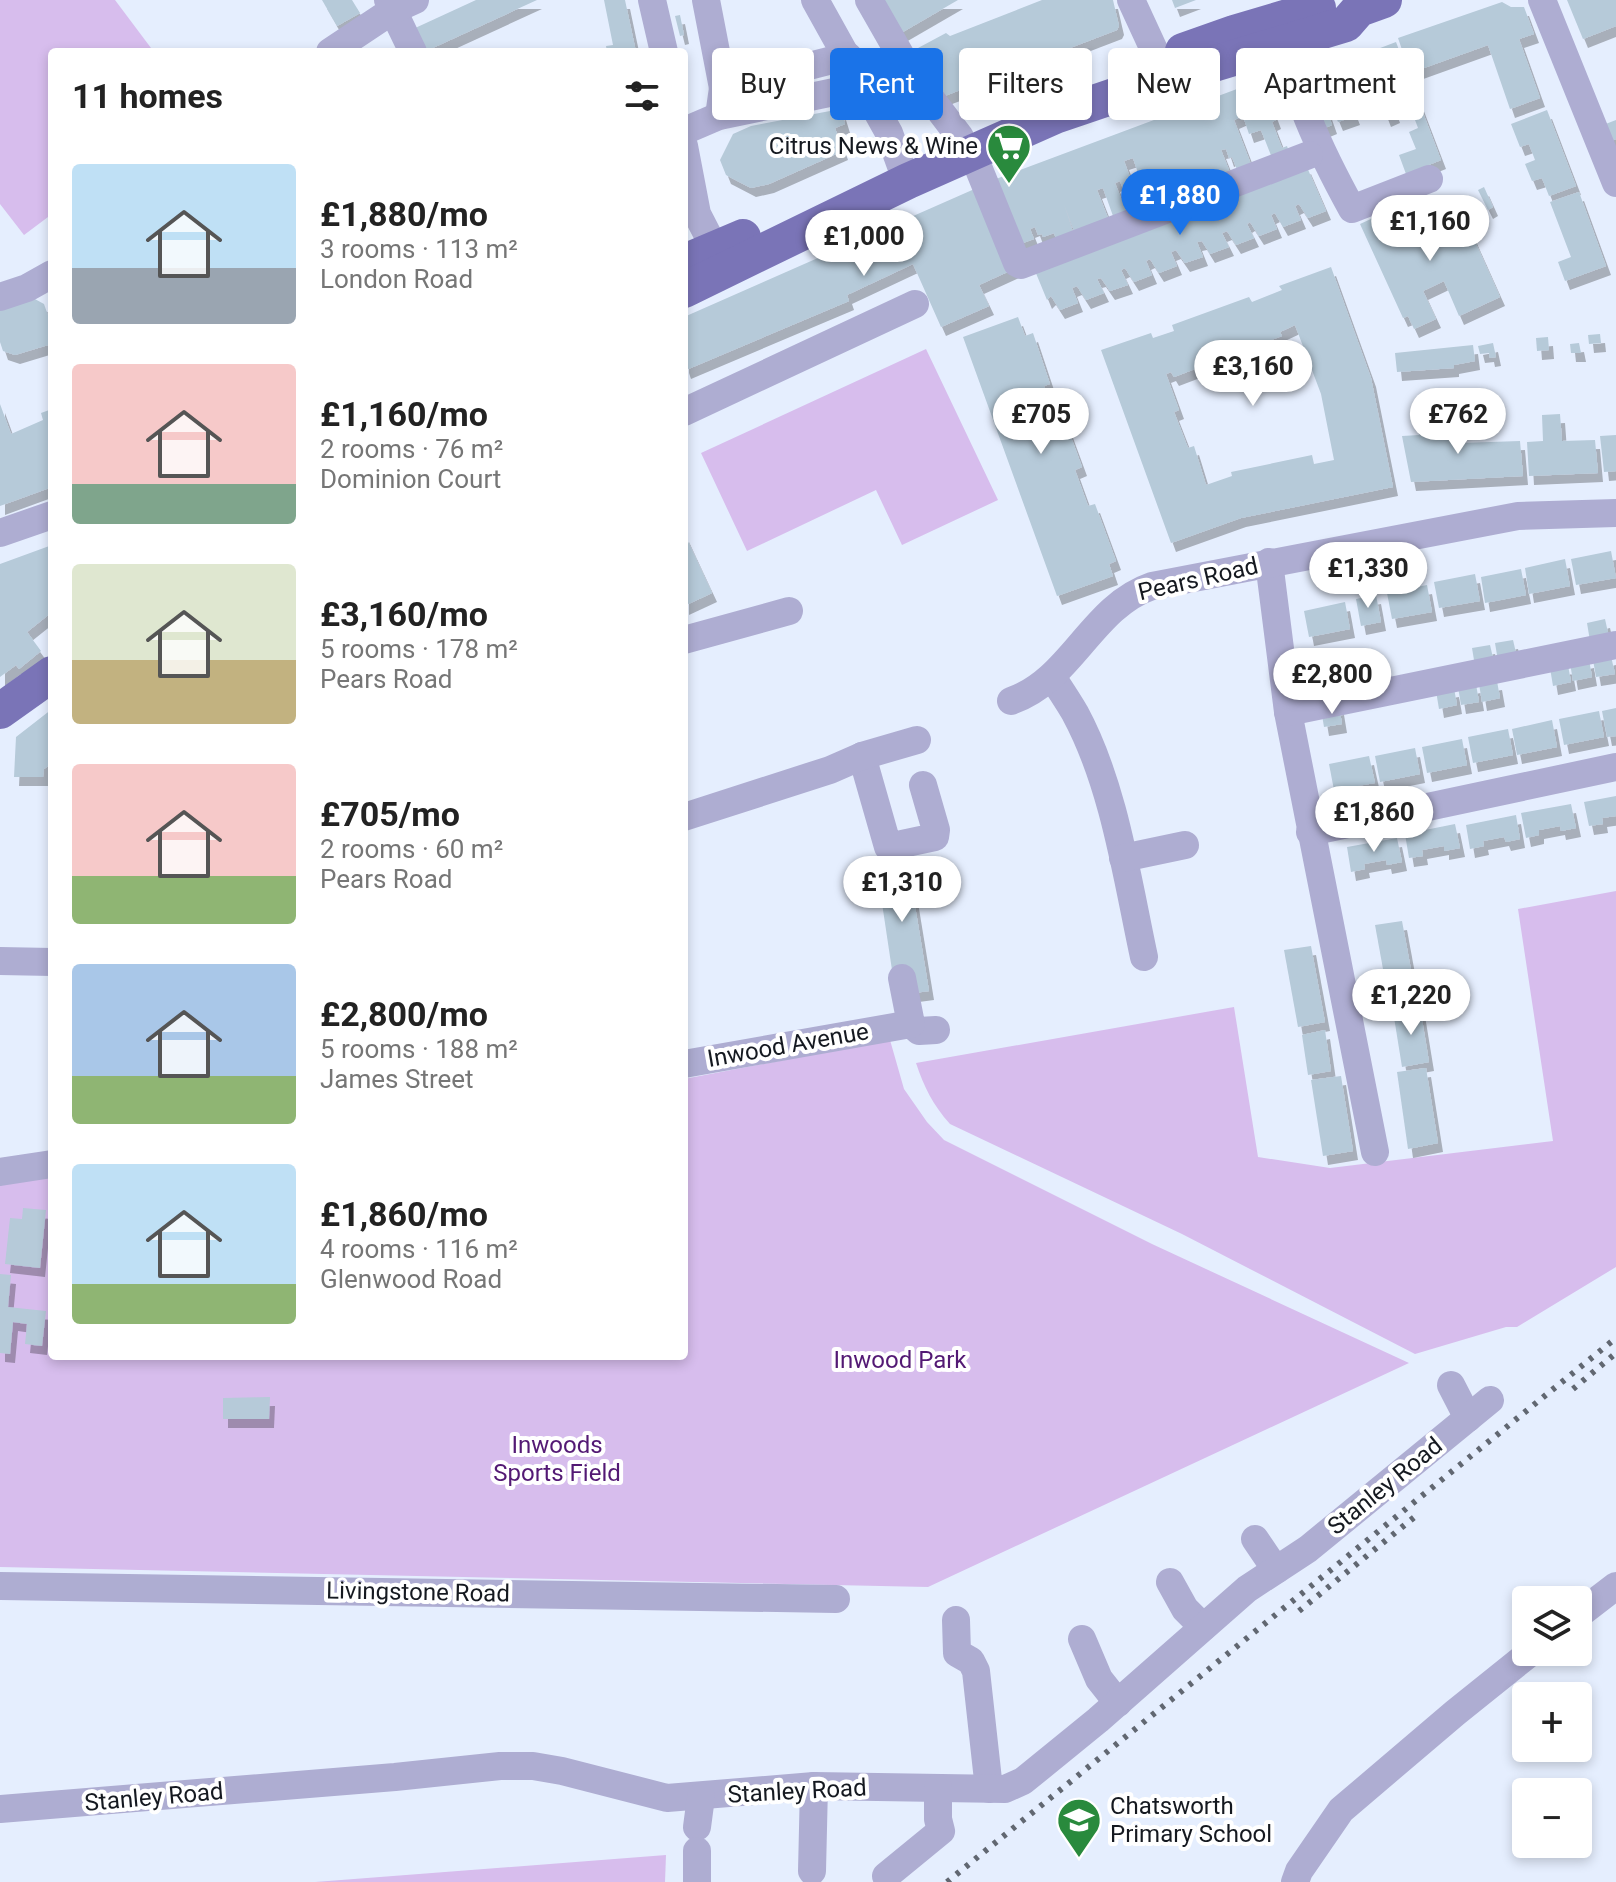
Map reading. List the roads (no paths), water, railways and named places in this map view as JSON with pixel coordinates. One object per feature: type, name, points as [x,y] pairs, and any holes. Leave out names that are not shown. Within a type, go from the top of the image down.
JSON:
[{"type":"main road","points":[[1220,50],[1282,31],[1319,13],[1346,24],[1371,5]]},
{"type":"main road","points":[[688,285],[708,260],[905,173],[1050,99],[1108,83]]},
{"type":"main road","points":[[0,711],[48,677]]},
{"type":"street","points":[[652,0],[663,48]]},
{"type":"street","points":[[706,0],[715,48]]},
{"type":"street","points":[[815,0],[843,48]]},
{"type":"street","points":[[869,0],[909,70],[966,144],[1017,263],[1021,265],[1309,155]]},
{"type":"street","points":[[1131,0],[1154,48]]},
{"type":"street","points":[[1542,0],[1616,183]]},
{"type":"street","points":[[336,48],[398,3],[412,48]]},
{"type":"street","points":[[1282,31],[1296,85],[1324,158],[1352,209],[1429,179]]},
{"type":"street","points":[[688,129],[712,119]]},
{"type":"street","points":[[882,120],[905,173]]},
{"type":"street","points":[[688,167],[708,260]]},
{"type":"street","points":[[0,297],[27,288],[48,276]]},
{"type":"street","points":[[688,410],[915,304]]},
{"type":"street","name":"Pears Road","points":[[1011,701],[1030,694],[1052,677],[1103,616],[1133,593],[1152,586],[1518,516],[1616,513]]},
{"type":"street","points":[[0,533],[48,516]]},
{"type":"street","points":[[1269,562],[1288,712],[1375,1152]]},
{"type":"street","points":[[688,639],[789,611]]},
{"type":"street","points":[[1288,712],[1616,645]]},
{"type":"street","points":[[1052,677],[1075,713],[1099,771],[1123,858],[1144,957]]},
{"type":"street","points":[[688,816],[917,740]]},
{"type":"street","points":[[862,756],[888,847],[935,837],[936,830],[923,785]]},
{"type":"street","points":[[1310,832],[1616,767]]},
{"type":"street","points":[[1123,858],[1185,845]]},
{"type":"street","points":[[0,961],[48,962]]},
{"type":"street","name":"Inwood Avenue","points":[[688,1063],[913,1027],[902,978]]},
{"type":"street","points":[[0,1172],[48,1165]]},
{"type":"street","points":[[1451,1385],[1468,1418]]},
{"type":"street","name":"Stanley Road","points":[[0,1809],[500,1766],[533,1766],[562,1771],[667,1798],[814,1786],[1005,1789],[1023,1781],[1118,1703],[1247,1589],[1341,1523],[1490,1400]]},
{"type":"street","points":[[1255,1539],[1276,1570]]},
{"type":"street","points":[[1170,1582],[1185,1609],[1203,1627]]},
{"type":"street","name":"Livingstone Road","points":[[0,1586],[836,1599]]},
{"type":"street","points":[[1592,1604],[1616,1586]]},
{"type":"street","points":[[956,1620],[957,1653],[971,1661],[976,1671],[989,1789]]},
{"type":"street","points":[[1082,1639],[1099,1679],[1118,1703]]},
{"type":"street","points":[[1295,1882],[1299,1871],[1341,1810],[1514,1666]]},
{"type":"street","points":[[812,1871],[814,1786]]},
{"type":"street","points":[[886,1876],[941,1831],[938,1788]]},
{"type":"street","points":[[697,1882],[701,1797]]},
{"type":"railway","points":[[947,1882],[1616,1338]]},
{"type":"railway","points":[[1573,1389],[1616,1353]]},
{"type":"railway","points":[[1299,1611],[1417,1515]]},
{"type":"place","name":"Citrus News & Wine","points":[[1009,185]]},
{"type":"place","name":"Chatsworth Primary School","points":[[1079,1859]]},
{"type":"park label","name":"Inwood Park","points":[[900,1360]]},
{"type":"park label","name":"Inwoods Sports Field","points":[[557,1459]]}]
